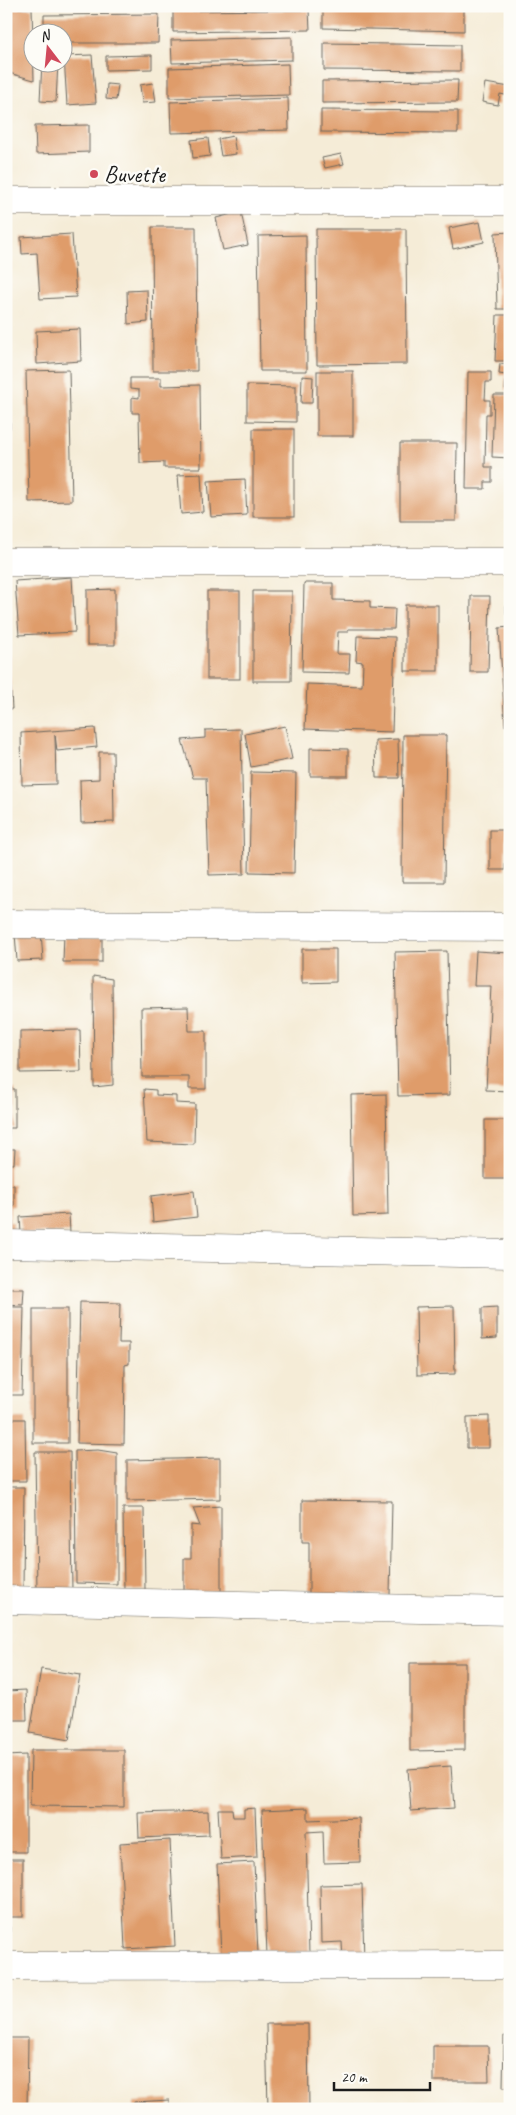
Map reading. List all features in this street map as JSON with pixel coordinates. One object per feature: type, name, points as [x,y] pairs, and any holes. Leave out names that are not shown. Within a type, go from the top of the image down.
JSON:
[{"type":"street","points":[[6,201],[510,201]]},
{"type":"street","points":[[6,562],[510,562]]},
{"type":"street","points":[[6,924],[510,927]]},
{"type":"street","points":[[6,1244],[510,1254]]},
{"type":"street","points":[[6,1600],[510,1611]]},
{"type":"street","points":[[6,1966],[510,1965]]},
{"type":"building","points":[[323,6],[464,8],[464,31],[323,28]]},
{"type":"building","points":[[6,8],[32,8],[32,22],[22,22],[22,72],[34,72],[34,80],[9,73]]},
{"type":"building","points":[[309,10],[310,30],[173,32],[173,11]]},
{"type":"building","points":[[159,14],[158,43],[72,43],[72,22],[44,22],[44,15]]},
{"type":"building","points":[[292,37],[292,60],[172,63],[171,40]]},
{"type":"building","points":[[324,43],[460,45],[460,71],[324,70]]},
{"type":"building","points":[[92,55],[96,103],[67,105],[65,72],[72,72],[72,56]]},
{"type":"building","points":[[152,55],[152,69],[106,70],[106,56]]},
{"type":"building","points":[[288,64],[289,95],[169,98],[169,68]]},
{"type":"building","points":[[41,72],[58,72],[56,102],[40,101]]},
{"type":"building","points":[[458,80],[457,102],[322,103],[322,81]]},
{"type":"building","points":[[153,83],[156,102],[142,103],[140,85]]},
{"type":"building","points":[[485,83],[510,87],[510,96],[500,94],[498,105],[482,102]]},
{"type":"building","points":[[107,84],[118,85],[116,100],[106,99]]},
{"type":"building","points":[[288,98],[289,130],[171,133],[170,102]]},
{"type":"building","points":[[321,110],[458,111],[458,133],[321,132]]},
{"type":"building","points":[[89,125],[89,152],[36,154],[35,126]]},
{"type":"building","points":[[233,136],[236,154],[221,156],[218,139]]},
{"type":"building","points":[[208,138],[210,156],[193,158],[191,140]]},
{"type":"building","points":[[341,154],[344,164],[325,168],[322,158]]},
{"type":"building","points":[[241,212],[248,245],[223,250],[216,218]]},
{"type":"building","points":[[480,222],[484,242],[453,249],[449,228]]},
{"type":"building","points":[[152,227],[196,227],[197,371],[153,371]]},
{"type":"building","points":[[316,229],[406,229],[407,364],[317,365]]},
{"type":"building","points":[[510,232],[510,309],[497,309],[495,233]]},
{"type":"building","points":[[72,234],[76,297],[40,299],[37,253],[22,254],[21,237]]},
{"type":"building","points":[[306,235],[307,371],[260,371],[258,236]]},
{"type":"building","points":[[147,290],[148,322],[128,324],[127,291]]},
{"type":"building","points":[[497,315],[510,315],[510,361],[495,361]]},
{"type":"building","points":[[80,329],[81,361],[37,364],[36,331]]},
{"type":"building","points":[[500,364],[510,365],[510,390],[505,390],[506,375],[499,374]]},
{"type":"building","points":[[69,370],[72,501],[29,502],[26,371]]},
{"type":"building","points":[[317,371],[353,371],[353,436],[317,436]]},
{"type":"building","points":[[468,372],[491,372],[491,382],[486,382],[485,400],[490,400],[490,414],[486,414],[485,467],[492,467],[492,482],[485,482],[485,489],[466,489]]},
{"type":"building","points":[[6,375],[10,375],[10,428],[6,428]]},
{"type":"building","points":[[302,376],[313,377],[312,403],[301,403]]},
{"type":"building","points":[[130,378],[161,378],[161,386],[200,385],[201,468],[164,468],[164,462],[140,463],[139,413],[132,413],[132,397],[139,398],[139,390],[130,389]]},
{"type":"building","points":[[247,385],[296,386],[296,422],[247,421]]},
{"type":"building","points":[[494,395],[510,395],[510,458],[492,457]]},
{"type":"building","points":[[253,429],[294,429],[294,517],[253,517]]},
{"type":"building","points":[[400,443],[457,443],[456,521],[400,521]]},
{"type":"building","points":[[201,474],[203,512],[181,514],[178,475]]},
{"type":"building","points":[[245,479],[247,515],[211,517],[208,481]]},
{"type":"building","points":[[72,577],[75,632],[19,635],[15,581]]},
{"type":"building","points":[[304,583],[333,583],[333,600],[370,601],[370,608],[395,609],[394,629],[348,629],[348,632],[338,632],[337,654],[350,654],[349,673],[302,672]]},
{"type":"building","points":[[506,583],[510,583],[510,613],[506,613]]},
{"type":"building","points":[[115,589],[115,645],[87,645],[87,590]]},
{"type":"building","points":[[207,591],[240,591],[240,679],[207,679]]},
{"type":"building","points":[[253,591],[292,591],[291,681],[253,681]]},
{"type":"building","points":[[471,596],[490,596],[488,672],[470,672]]},
{"type":"building","points":[[405,605],[438,605],[438,671],[405,671]]},
{"type":"building","points":[[510,627],[510,725],[505,726],[499,628]]},
{"type":"building","points":[[357,636],[395,637],[392,732],[305,729],[307,684],[362,686],[363,662],[356,661]]},
{"type":"building","points":[[6,642],[8,642],[12,709],[6,709]]},
{"type":"building","points":[[285,726],[292,759],[251,767],[245,734]]},
{"type":"building","points":[[95,728],[97,747],[57,751],[55,735],[56,784],[22,785],[21,733]]},
{"type":"building","points":[[241,729],[244,874],[209,875],[206,778],[193,778],[182,740],[205,738],[205,730]]},
{"type":"building","points":[[403,735],[446,735],[444,882],[402,882]]},
{"type":"building","points":[[398,739],[399,778],[376,778],[375,740]]},
{"type":"building","points":[[310,748],[348,749],[348,776],[310,776]]},
{"type":"building","points":[[99,752],[113,752],[114,822],[81,823],[80,780],[99,779]]},
{"type":"building","points":[[251,772],[296,773],[294,873],[249,872]]},
{"type":"building","points":[[490,830],[506,830],[505,870],[490,870]]},
{"type":"building","points":[[41,931],[43,960],[17,961],[15,933]]},
{"type":"building","points":[[64,933],[102,933],[102,962],[63,962]]},
{"type":"building","points":[[302,949],[336,949],[336,982],[302,983]]},
{"type":"building","points":[[447,951],[450,1095],[398,1096],[395,952]]},
{"type":"building","points":[[476,951],[510,953],[510,1091],[486,1090],[491,986],[474,986]]},
{"type":"building","points":[[93,976],[112,979],[113,1085],[94,1087]]},
{"type":"building","points":[[188,1007],[189,1031],[206,1031],[206,1089],[189,1089],[189,1077],[142,1077],[141,1008]]},
{"type":"building","points":[[80,1030],[81,1072],[20,1073],[20,1031]]},
{"type":"building","points":[[6,1089],[15,1089],[15,1128],[9,1128],[8,1149],[15,1149],[14,1164],[9,1164],[9,1185],[14,1185],[14,1206],[10,1206],[9,1222],[13,1222],[13,1232],[6,1232]]},
{"type":"building","points":[[144,1089],[156,1090],[156,1095],[176,1096],[176,1103],[195,1104],[194,1144],[147,1142]]},
{"type":"building","points":[[386,1094],[388,1215],[353,1216],[351,1095]]},
{"type":"building","points":[[485,1120],[510,1120],[510,1179],[485,1179]]},
{"type":"building","points":[[194,1191],[197,1217],[153,1222],[151,1196]]},
{"type":"building","points":[[69,1214],[70,1232],[21,1234],[20,1217]]},
{"type":"building","points":[[6,1289],[24,1289],[23,1305],[6,1304]]},
{"type":"building","points":[[80,1302],[120,1303],[119,1343],[129,1343],[129,1364],[125,1365],[124,1444],[77,1443]]},
{"type":"building","points":[[454,1306],[455,1374],[417,1375],[416,1307]]},
{"type":"building","points":[[6,1307],[24,1307],[22,1395],[6,1395]]},
{"type":"building","points":[[497,1307],[497,1338],[482,1339],[482,1308]]},
{"type":"building","points":[[33,1309],[68,1309],[68,1443],[33,1443]]},
{"type":"building","points":[[489,1416],[489,1448],[467,1448],[467,1417]]},
{"type":"building","points":[[6,1419],[25,1419],[26,1481],[6,1481]]},
{"type":"building","points":[[98,1450],[117,1453],[117,1584],[76,1583],[75,1451]]},
{"type":"building","points":[[35,1452],[70,1452],[72,1592],[37,1592]]},
{"type":"building","points":[[220,1458],[220,1499],[127,1501],[127,1460]]},
{"type":"building","points":[[6,1487],[24,1487],[23,1592],[6,1592]]},
{"type":"building","points":[[302,1500],[392,1501],[390,1595],[309,1594],[309,1542],[302,1542]]},
{"type":"building","points":[[221,1506],[221,1592],[184,1592],[184,1558],[191,1558],[191,1525],[200,1526],[193,1508]]},
{"type":"building","points":[[123,1508],[144,1508],[145,1590],[124,1591]]},
{"type":"building","points":[[410,1663],[465,1663],[465,1750],[410,1751]]},
{"type":"building","points":[[41,1669],[80,1675],[69,1740],[30,1733]]},
{"type":"building","points":[[26,1690],[27,1720],[8,1720],[7,1691]]},
{"type":"building","points":[[31,1750],[124,1750],[124,1807],[30,1806]]},
{"type":"building","points":[[26,1755],[26,1852],[6,1852],[6,1756]]},
{"type":"building","points":[[451,1766],[454,1808],[411,1811],[408,1769]]},
{"type":"building","points":[[255,1808],[257,1857],[221,1859],[218,1809],[232,1809],[233,1817],[244,1817],[244,1809]]},
{"type":"building","points":[[308,1808],[308,1820],[359,1818],[360,1862],[324,1863],[323,1831],[306,1832],[309,1955],[267,1956],[262,1810]]},
{"type":"building","points":[[208,1811],[209,1835],[139,1838],[138,1813]]},
{"type":"building","points":[[170,1840],[175,1946],[125,1949],[120,1843]]},
{"type":"building","points":[[6,1859],[23,1859],[23,1917],[6,1917]]},
{"type":"building","points":[[254,1862],[258,1954],[221,1956],[217,1864]]},
{"type":"building","points":[[362,1884],[364,1962],[343,1963],[342,1942],[321,1943],[320,1885]]},
{"type":"building","points":[[6,1927],[10,1927],[9,1953],[6,1953]]},
{"type":"building","points":[[266,2024],[308,2024],[309,2109],[268,2109]]},
{"type":"building","points":[[504,2036],[510,2037],[510,2087],[503,2087]]},
{"type":"building","points":[[6,2038],[28,2038],[27,2109],[6,2109]]},
{"type":"building","points":[[433,2046],[488,2046],[489,2081],[433,2081]]},
{"type":"building","points":[[169,2100],[169,2109],[134,2109],[134,2102]]},
{"type":"place","name":"Buvette","points":[[94,174]]}]
